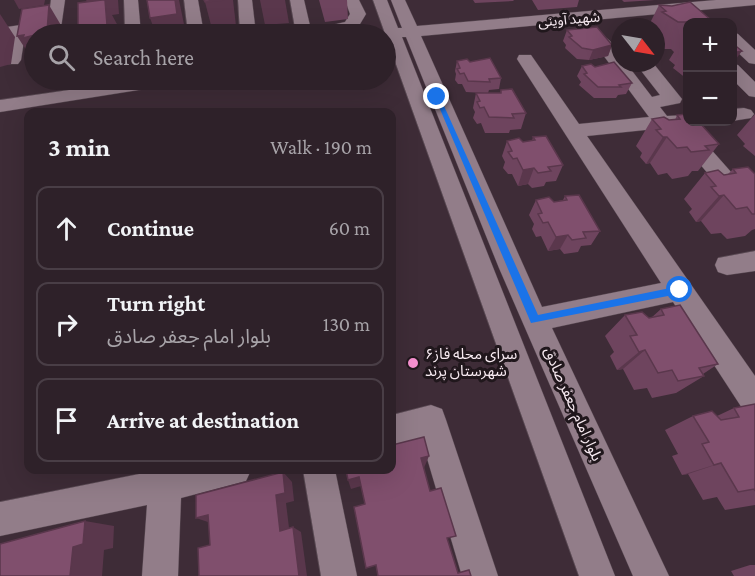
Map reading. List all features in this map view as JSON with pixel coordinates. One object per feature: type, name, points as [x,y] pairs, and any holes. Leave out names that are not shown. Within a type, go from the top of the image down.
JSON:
[{"type":"street","points":[[55,24],[58,0]]},
{"type":"street","points":[[131,0],[132,24]]},
{"type":"street","points":[[191,0],[195,24]]},
{"type":"street","points":[[245,0],[247,24]]},
{"type":"street","points":[[297,0],[302,24]]},
{"type":"street","points":[[352,0],[358,14],[352,24]]},
{"type":"street","name":"بلوار امام جعفر صادق","points":[[380,0],[391,24]]},
{"type":"street","name":"بلوار امام جعفر صادق","points":[[398,0],[398,39],[597,576]]},
{"type":"street","name":"شهید آوینی","points":[[443,35],[754,1]]},
{"type":"street","name":"شهید آوینی","points":[[398,39],[755,11]]},
{"type":"street","points":[[0,33],[24,30]]},
{"type":"street","points":[[12,60],[18,31]]},
{"type":"street","name":"بلوار امام جعفر صادق","points":[[398,39],[437,97],[651,576]]},
{"type":"street","points":[[600,40],[648,103],[675,121],[755,214]]},
{"type":"street","points":[[737,42],[755,59]]},
{"type":"street","points":[[525,58],[755,401]]},
{"type":"street","points":[[648,103],[673,99],[651,72]]},
{"type":"street","points":[[735,72],[755,92]]},
{"type":"street","points":[[0,94],[24,90]]},
{"type":"street","points":[[0,106],[105,90]]},
{"type":"street","points":[[573,131],[675,121]]},
{"type":"street","points":[[728,265],[755,261]]},
{"type":"street","points":[[535,320],[680,290]]},
{"type":"street","points":[[396,429],[431,420],[480,576]]},
{"type":"street","points":[[0,519],[215,474]]},
{"type":"street","points":[[320,474],[339,576]]},
{"type":"street","points":[[160,576],[165,484]]},
{"type":"building","points":[[105,0],[107,24],[78,24],[78,3]]},
{"type":"building","points":[[147,0],[175,0],[177,14],[150,18]]},
{"type":"building","points":[[690,2],[709,18],[683,18],[683,22],[678,22],[662,12],[666,11],[659,5],[672,6]]},
{"type":"building","points":[[49,5],[48,24],[24,24],[24,35],[17,36],[22,9]]},
{"type":"building","points":[[597,27],[611,45],[593,50],[582,48],[569,37],[572,36],[567,30]]},
{"type":"building","points":[[490,58],[501,78],[489,79],[490,82],[468,81],[464,73],[460,74],[457,69],[460,68],[457,61],[467,59],[470,62]]},
{"type":"building","points":[[611,63],[611,72],[623,72],[632,83],[619,85],[621,87],[598,87],[584,74],[587,73],[582,66],[591,64],[595,67]]},
{"type":"building","points":[[512,89],[526,113],[512,114],[514,118],[489,117],[484,107],[480,108],[477,102],[480,101],[476,93],[501,93],[501,90]]},
{"type":"building","points":[[683,114],[683,126],[703,126],[719,144],[705,146],[709,150],[691,152],[687,147],[677,148],[667,137],[663,137],[656,130],[661,129],[652,119],[664,117],[669,120],[680,119],[677,115]]},
{"type":"building","points":[[546,136],[563,165],[548,167],[551,171],[538,173],[534,168],[523,170],[517,158],[513,159],[508,152],[512,151],[507,141],[519,138],[523,142],[535,140],[533,137]]},
{"type":"building","points":[[748,167],[755,174],[755,214],[752,214],[747,207],[736,209],[724,195],[719,196],[711,187],[716,186],[705,173],[718,170],[724,175],[736,173],[733,169]]},
{"type":"building","points":[[579,195],[600,231],[583,232],[586,238],[572,240],[568,235],[556,237],[548,222],[543,223],[538,214],[542,213],[536,200],[549,197],[554,202],[567,200],[565,196]]},
{"type":"building","points":[[680,305],[718,364],[699,368],[704,376],[678,381],[672,370],[658,373],[645,350],[639,352],[630,336],[637,335],[625,315],[642,312],[649,318],[664,315],[661,309]]},
{"type":"building","points":[[755,404],[755,491],[754,489],[738,492],[721,463],[714,465],[702,444],[709,442],[693,416],[712,411],[721,420],[739,417],[734,408]]},
{"type":"building","points":[[424,437],[429,456],[421,458],[430,491],[441,488],[456,536],[447,538],[458,573],[469,570],[471,576],[378,576],[376,565],[366,568],[354,507],[365,504],[359,477],[348,480],[347,474],[396,474],[396,444]]},
{"type":"building","points":[[275,474],[283,474],[285,493],[276,495],[280,531],[293,527],[299,576],[199,576],[198,548],[210,545],[208,515],[196,518],[196,495]]},
{"type":"building","points":[[85,521],[83,544],[73,547],[70,576],[0,576],[0,544]]},
{"type":"place","name":"سرای محله فاز۶ شهرستان پرند","points":[[413,363]]},
{"type":"route","points":[[437,97],[535,320],[680,290]]}]
